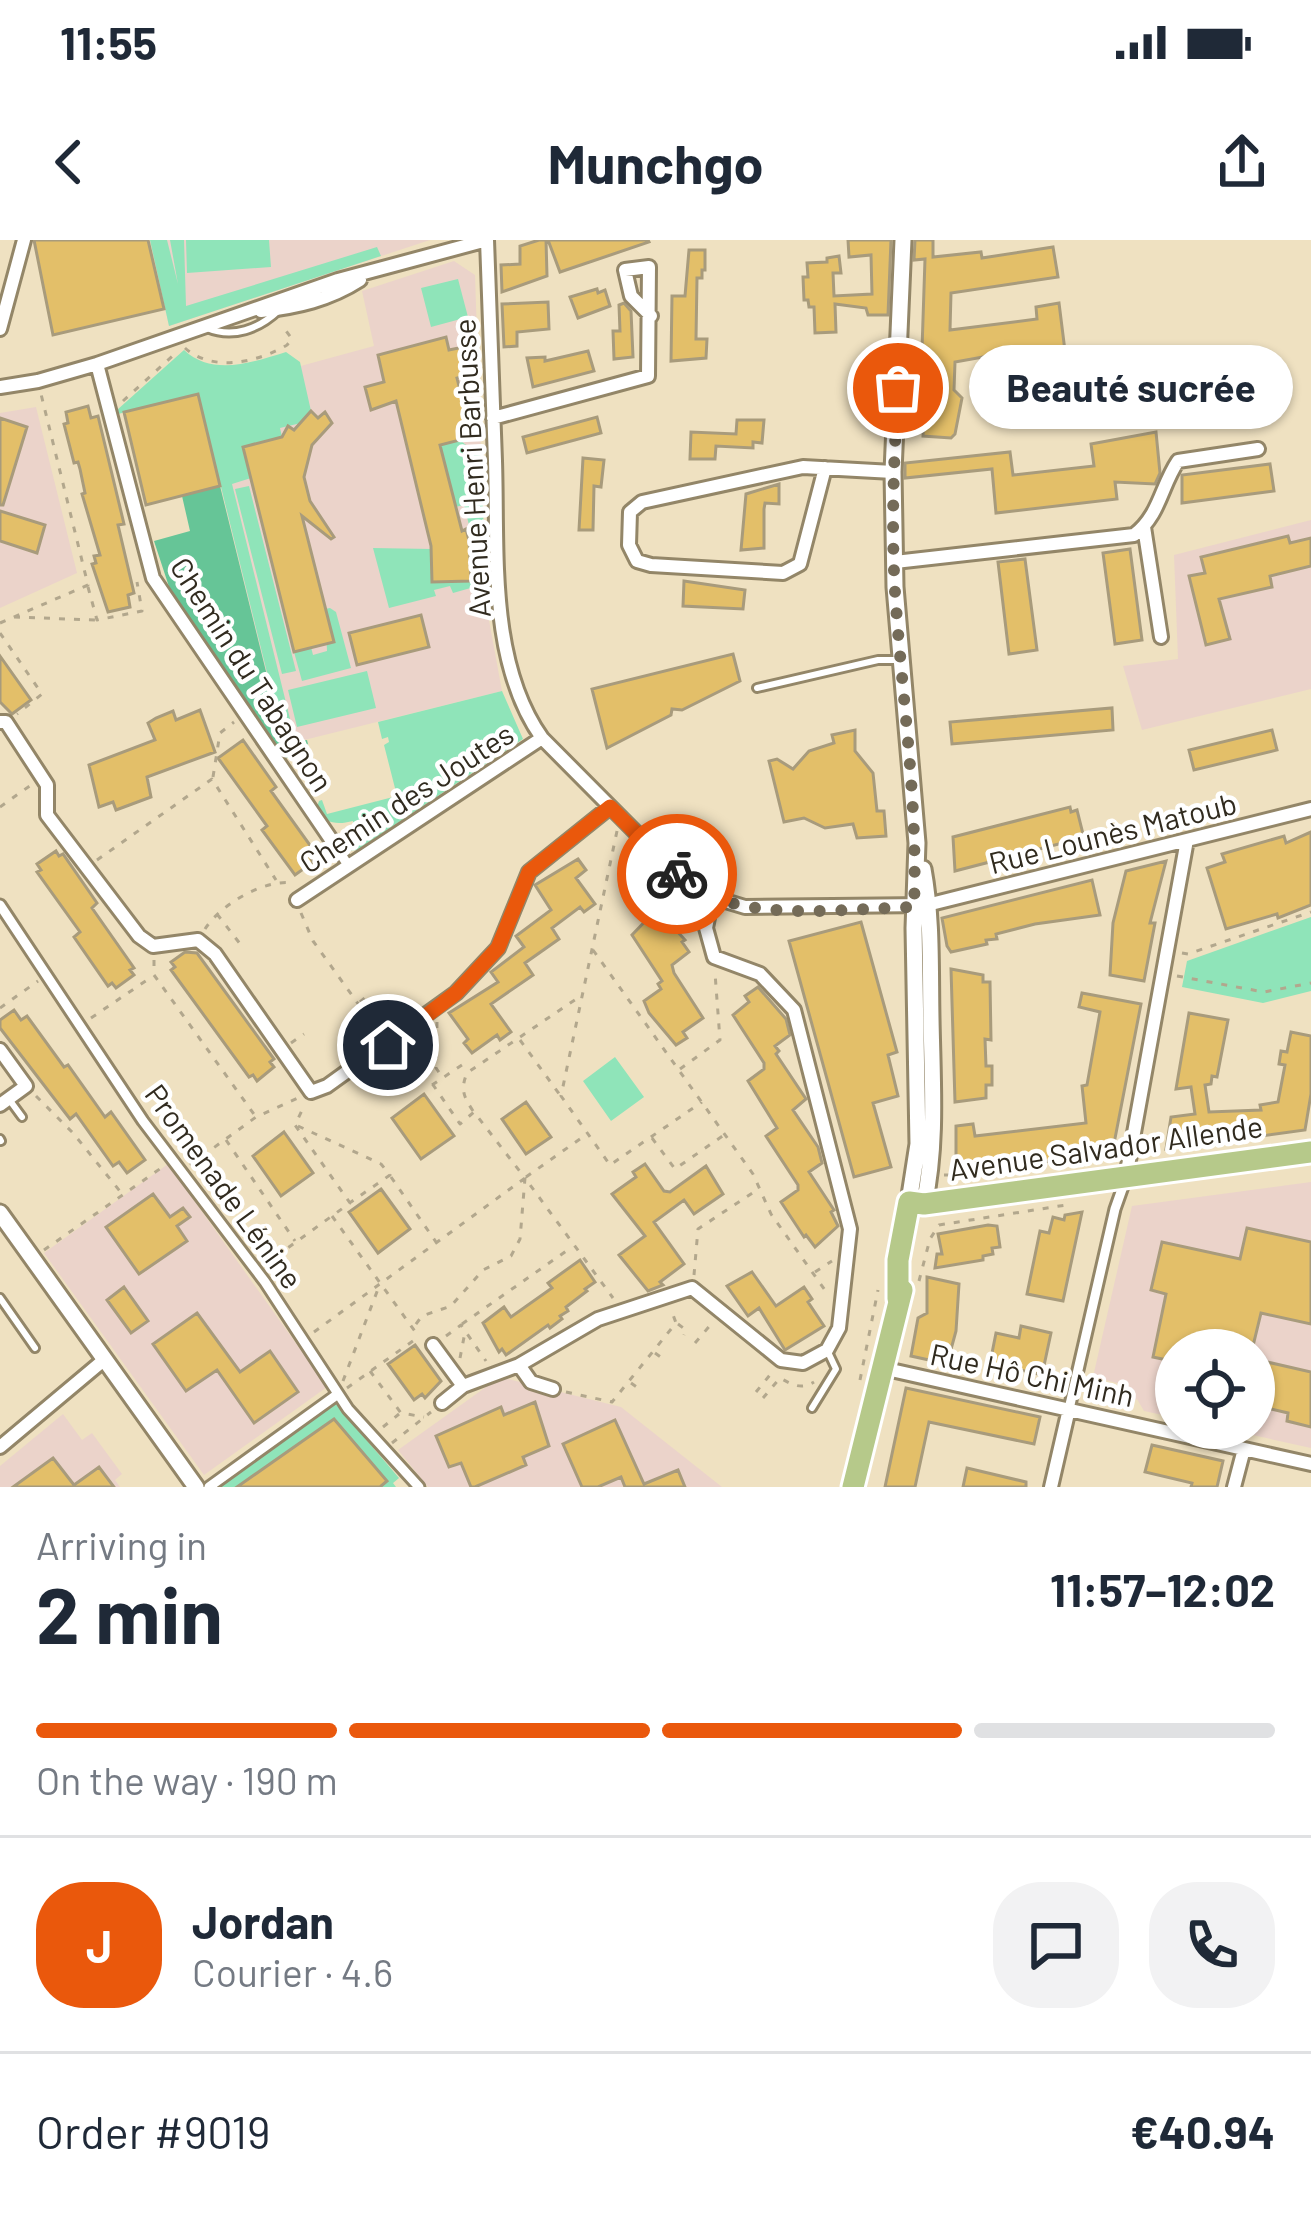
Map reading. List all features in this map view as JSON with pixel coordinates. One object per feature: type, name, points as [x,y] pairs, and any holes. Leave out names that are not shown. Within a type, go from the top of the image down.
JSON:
[{"type":"main road","name":"Avenue Salvador Allende","points":[[916,1203],[1311,1152]]},
{"type":"main road","points":[[853,1487],[882,1368],[888,1294],[916,1203]]},
{"type":"street","points":[[0,329],[25,240]]},
{"type":"street","points":[[0,388],[98,364],[317,287],[487,240]]},
{"type":"street","name":"Avenue Henri Barbusse","points":[[487,240],[500,603],[524,712],[542,738],[685,882],[712,897],[745,907],[777,909],[921,906]]},
{"type":"street","points":[[903,240],[893,472],[895,562],[932,1078],[930,1176],[916,1203]]},
{"type":"street","points":[[254,312],[334,296],[368,275]]},
{"type":"street","points":[[493,418],[648,376],[651,316]]},
{"type":"street","name":"Chemin du Tabagnon","points":[[98,364],[153,578],[348,865]]},
{"type":"street","points":[[895,562],[1134,535],[1165,495],[1169,474],[1178,461],[1258,449]]},
{"type":"street","points":[[825,468],[800,564],[783,573],[651,565],[638,561],[629,545],[630,512],[642,502],[803,467],[825,468],[893,472]]},
{"type":"street","points":[[1144,527],[1161,638]]},
{"type":"street","points":[[2,725],[47,785],[47,815],[139,936],[153,946],[198,940],[215,953],[311,1092],[327,1086],[437,1008],[498,948],[529,872],[610,807]]},
{"type":"street","name":"Chemin des Joutes","points":[[299,906],[316,887],[542,738]]},
{"type":"street","name":"Rue Lounès Matoub","points":[[921,906],[1311,809]]},
{"type":"street","points":[[1052,1487],[1126,1178],[1187,840]]},
{"type":"street","points":[[442,1403],[460,1382],[519,1365],[598,1319],[692,1288],[782,1360],[803,1363],[822,1353],[838,1328],[850,1229],[794,1010],[760,974],[714,957],[706,928],[712,897]]},
{"type":"street","name":"Promenade Lénine","points":[[0,905],[338,1394],[419,1487]]},
{"type":"street","points":[[0,1050],[26,1086],[4,1102]]},
{"type":"street","points":[[0,1213],[196,1487]]},
{"type":"street","points":[[433,1345],[460,1382]]},
{"type":"street","points":[[0,1447],[105,1359]]},
{"type":"street","points":[[519,1365],[531,1382],[553,1389]]},
{"type":"street","name":"Rue Hô Chi Minh","points":[[882,1368],[1155,1429]]},
{"type":"street","points":[[209,1487],[338,1394]]},
{"type":"street","points":[[1234,1487],[1244,1449]]},
{"type":"street","name":"Rue Hô Chi Minh","points":[[1244,1449],[1311,1464]]},
{"type":"lane","points":[[207,328],[221,334],[237,332],[255,327],[279,309]]},
{"type":"lane","points":[[757,688],[878,661],[901,661]]},
{"type":"lane","points":[[4,1102],[22,1117]]},
{"type":"lane","points":[[0,1298],[35,1348]]},
{"type":"lane","points":[[812,1408],[836,1369],[822,1353]]},
{"type":"path","points":[[112,425],[120,422],[116,407],[184,346],[207,362],[237,362],[284,347],[292,339],[284,328]]},
{"type":"path","points":[[38,381],[97,620]]},
{"type":"path","points":[[13,617],[97,620],[142,610],[136,582],[153,578]]},
{"type":"path","points":[[0,622],[88,585]]},
{"type":"path","points":[[0,633],[42,694],[2,725]]},
{"type":"path","points":[[244,714],[220,733],[212,778],[277,881]]},
{"type":"path","points":[[0,807],[42,777]]},
{"type":"path","points":[[82,863],[212,778]]},
{"type":"path","points":[[562,1096],[622,820]]},
{"type":"path","points":[[198,940],[216,912],[277,881],[316,887]]},
{"type":"path","points":[[299,906],[314,940],[358,1003],[432,1085],[460,1124],[474,1112]]},
{"type":"path","points":[[1168,950],[1189,954],[1311,911]]},
{"type":"path","points":[[216,912],[241,946]]},
{"type":"path","points":[[314,940],[323,934]]},
{"type":"path","points":[[153,946],[154,975],[256,1117]]},
{"type":"path","points":[[592,948],[725,1135],[771,1214],[840,1311]]},
{"type":"path","points":[[679,1070],[720,1040],[714,957]]},
{"type":"path","points":[[337,972],[343,963]]},
{"type":"path","points":[[0,1008],[47,974]]},
{"type":"path","points":[[1163,974],[1264,992],[1311,983]]},
{"type":"path","points":[[81,1025],[154,975]]},
{"type":"path","points":[[358,1003],[368,994]]},
{"type":"path","points":[[582,995],[467,1073],[462,1085],[474,1112],[622,1311]]},
{"type":"path","points":[[437,1008],[436,1068],[443,1078]]},
{"type":"path","points":[[290,1044],[304,1034]]},
{"type":"path","points":[[519,1038],[610,1165],[702,1102]]},
{"type":"path","points":[[432,1085],[462,1065],[467,1073]]},
{"type":"path","points":[[26,1086],[73,1133],[123,1195]]},
{"type":"path","points":[[181,1171],[256,1117],[311,1092]]},
{"type":"path","points":[[295,1125],[311,1092]]},
{"type":"path","points":[[295,1125],[381,1164],[436,1242]]},
{"type":"path","points":[[295,1125],[350,1203]]},
{"type":"path","points":[[303,1340],[588,1133]]},
{"type":"path","points":[[651,1137],[675,1169],[725,1135]]},
{"type":"path","points":[[226,1139],[296,1242]]},
{"type":"path","points":[[32,1258],[172,1160]]},
{"type":"path","points":[[256,1271],[390,1175]]},
{"type":"path","points":[[412,1328],[422,1316],[452,1306],[483,1270],[511,1256],[520,1239],[525,1178]]},
{"type":"path","points":[[692,1288],[698,1229],[760,1189]]},
{"type":"path","points":[[919,1283],[930,1240],[940,1226],[1079,1202]]},
{"type":"path","points":[[332,1216],[419,1336],[338,1394]]},
{"type":"path","points":[[433,1345],[574,1245]]},
{"type":"path","points":[[813,1273],[847,1251]]},
{"type":"path","points":[[338,1394],[380,1284]]},
{"type":"path","points":[[857,1394],[888,1294]]},
{"type":"path","points":[[666,1298],[676,1323],[686,1330],[684,1335]]},
{"type":"path","points":[[553,1389],[612,1402],[676,1323]]},
{"type":"path","points":[[694,1343],[711,1324]]},
{"type":"path","points":[[463,1328],[494,1372]]},
{"type":"path","points":[[460,1382],[463,1328]]},
{"type":"path","points":[[654,1352],[664,1360]]},
{"type":"path","points":[[763,1398],[781,1378],[806,1387],[816,1381],[822,1353]]},
{"type":"path","points":[[370,1371],[401,1413],[424,1418]]},
{"type":"path","points":[[756,1392],[773,1371]]},
{"type":"path","points":[[630,1382],[640,1390]]},
{"type":"path","points":[[383,1449],[442,1403]]},
{"type":"path","points":[[371,1436],[401,1413]]},
{"type":"shaded area","points":[[150,240],[430,240],[169,326]]},
{"type":"shaded area","points":[[454,261],[475,275],[486,604],[502,691],[284,745],[198,394],[374,346],[362,291]]},
{"type":"shaded area","points":[[36,407],[77,573],[0,608],[0,413]]},
{"type":"shaded area","points":[[1311,520],[1311,689],[1142,730],[1123,666],[1178,659],[1174,555]]},
{"type":"shaded area","points":[[168,1164],[327,1387],[204,1475],[44,1253]]},
{"type":"shaded area","points":[[1311,1182],[1311,1448],[1275,1440],[1275,1329],[1155,1329],[1155,1413],[1144,1411],[1137,1399],[1129,1403],[1117,1383],[1093,1377],[1132,1206]]},
{"type":"shaded area","points":[[500,1377],[621,1407],[722,1487],[428,1487],[398,1450]]},
{"type":"shaded area","points":[[63,1414],[82,1440],[92,1433],[122,1474],[115,1480],[120,1487],[0,1487],[0,1466]]},
{"type":"green space","points":[[150,240],[167,240],[178,284],[170,240],[184,240],[186,306],[377,247],[381,256],[169,326]]},
{"type":"green space","points":[[186,240],[269,240],[271,267],[187,273]]},
{"type":"green space","points":[[458,279],[468,317],[431,327],[421,288]]},
{"type":"green space","points":[[184,350],[220,365],[286,352],[300,362],[311,411],[301,423],[280,428],[282,437],[243,447],[251,478],[232,484],[294,735],[283,737],[198,394],[118,414]]},
{"type":"green space","points":[[444,436],[447,443],[460,440],[480,447],[484,533],[471,533],[464,505],[455,507],[432,450],[409,456],[406,446]]},
{"type":"green space","points":[[220,486],[284,744],[307,740],[310,753],[284,758],[173,599],[154,541],[190,531],[182,496]]},
{"type":"green space","points":[[249,486],[296,671],[282,674],[235,489]]},
{"type":"green space","points":[[470,543],[484,543],[485,580],[475,591],[474,587],[453,593],[450,586],[434,590],[436,596],[389,608],[373,548],[432,549],[471,580]]},
{"type":"green space","points":[[325,609],[336,612],[351,668],[302,681],[294,652],[311,647],[313,655],[327,651]]},
{"type":"green space","points":[[367,671],[376,708],[297,727],[288,690]]},
{"type":"green space","points":[[502,691],[523,739],[357,850],[346,851],[338,844],[351,848],[362,839],[354,832],[353,821],[337,823],[324,818],[316,810],[319,801],[327,814],[397,796],[384,745],[388,737],[382,739],[378,722]]},
{"type":"green space","points":[[1311,917],[1311,991],[1263,1003],[1182,987],[1187,961]]},
{"type":"green space","points":[[615,1057],[644,1097],[611,1121],[583,1081]]},
{"type":"green space","points":[[335,1403],[399,1478],[393,1483],[396,1487],[218,1487]]},
{"type":"building","points":[[34,240],[148,240],[164,309],[53,335]]},
{"type":"building","points":[[546,240],[547,276],[502,292],[501,265],[520,264],[520,246]]},
{"type":"building","points":[[548,240],[648,240],[649,242],[560,272]]},
{"type":"building","points":[[848,240],[891,240],[888,315],[868,315],[866,308],[835,304],[836,332],[815,333],[814,307],[804,300],[807,263],[839,256],[841,273],[833,273],[834,296],[872,294],[871,255],[849,257]]},
{"type":"building","points":[[915,240],[933,240],[933,257],[981,252],[982,258],[1053,247],[1058,277],[951,293],[950,330],[1037,319],[1036,307],[1059,303],[1073,415],[1045,418],[1034,352],[983,357],[955,362],[954,390],[962,398],[955,434],[951,438],[923,436],[925,259],[914,260]]},
{"type":"building","points":[[689,250],[705,250],[705,270],[697,278],[696,339],[707,339],[706,358],[671,361],[672,296],[685,296]]},
{"type":"building","points":[[597,289],[598,293],[605,290],[610,306],[578,318],[570,297]]},
{"type":"building","points":[[548,302],[549,329],[517,332],[517,346],[504,347],[502,304]]},
{"type":"building","points":[[624,303],[631,311],[633,357],[614,359],[613,331],[620,331],[619,305]]},
{"type":"building","points":[[446,337],[449,350],[468,346],[469,375],[457,378],[470,429],[459,435],[460,440],[440,445],[462,531],[466,529],[469,540],[471,581],[432,582],[431,546],[396,401],[371,410],[365,387],[384,382],[378,355]]},
{"type":"building","points":[[588,351],[594,371],[533,387],[527,358],[545,357],[545,361]]},
{"type":"building","points":[[1243,378],[1247,408],[1228,411],[1227,404],[1151,413],[1148,393],[1225,385],[1224,381]]},
{"type":"building","points":[[198,394],[220,486],[146,505],[124,412]]},
{"type":"building","points":[[88,406],[91,418],[98,416],[124,524],[118,525],[134,593],[128,595],[130,607],[108,612],[92,564],[96,563],[94,556],[100,555],[82,494],[80,469],[74,463],[64,424],[68,423],[66,412]]},
{"type":"building","points":[[311,411],[318,418],[325,412],[332,423],[312,445],[304,477],[310,501],[334,537],[302,516],[334,642],[294,652],[243,447],[282,437],[288,426],[294,430]]},
{"type":"building","points":[[597,417],[601,433],[527,453],[523,437]]},
{"type":"building","points":[[0,418],[27,427],[3,505],[0,505]]},
{"type":"building","points":[[737,420],[764,420],[762,443],[753,442],[753,448],[716,446],[715,459],[690,459],[691,432],[736,434]]},
{"type":"building","points":[[1156,432],[1160,473],[1155,484],[1115,482],[1117,499],[996,513],[992,469],[905,478],[905,463],[1010,452],[1013,475],[1094,466],[1091,444]]},
{"type":"building","points":[[583,458],[604,460],[601,487],[594,486],[593,530],[579,530]]},
{"type":"building","points":[[1270,464],[1274,491],[1182,503],[1182,475]]},
{"type":"building","points":[[779,484],[779,504],[765,503],[764,548],[741,550],[746,494]]},
{"type":"building","points":[[0,511],[45,525],[37,553],[0,541]]},
{"type":"building","points":[[1288,536],[1290,543],[1311,538],[1311,566],[1270,576],[1272,587],[1219,599],[1230,639],[1206,645],[1189,576],[1205,573],[1201,557]]},
{"type":"building","points":[[1130,549],[1142,640],[1115,644],[1103,553]]},
{"type":"building","points":[[1025,559],[1037,650],[1009,654],[998,562]]},
{"type":"building","points":[[684,581],[745,590],[743,609],[683,606]]},
{"type":"building","points":[[421,615],[429,647],[357,665],[349,633]]},
{"type":"building","points":[[733,654],[740,681],[682,710],[672,709],[671,715],[607,748],[592,689]]},
{"type":"building","points":[[0,656],[31,700],[12,714],[0,702]]},
{"type":"building","points":[[1112,708],[1113,730],[952,744],[950,722]]},
{"type":"building","points":[[200,710],[215,752],[147,777],[151,797],[116,810],[113,802],[99,807],[89,765],[155,740],[148,723],[156,718],[173,711],[176,720]]},
{"type":"building","points":[[855,730],[855,751],[873,773],[877,811],[884,811],[886,836],[857,838],[853,824],[825,828],[804,818],[784,822],[769,761],[777,759],[793,769],[809,751],[834,743],[832,735]]},
{"type":"building","points":[[1272,730],[1277,750],[1194,770],[1189,750]]},
{"type":"building","points":[[243,740],[276,787],[271,791],[312,848],[307,852],[313,862],[295,875],[218,758]]},
{"type":"building","points":[[1070,807],[1071,812],[1077,810],[1083,834],[1078,839],[955,871],[953,837]]},
{"type":"building","points":[[1311,832],[1311,905],[1226,929],[1207,868],[1225,862],[1222,854],[1284,836],[1286,843]]},
{"type":"building","points":[[56,851],[63,854],[97,903],[92,908],[134,968],[130,970],[134,975],[116,988],[112,983],[108,986],[74,937],[80,932],[37,872],[41,870],[37,864]]},
{"type":"building","points":[[578,859],[586,870],[576,878],[595,904],[584,912],[580,907],[552,928],[559,939],[525,963],[533,975],[491,1004],[511,1032],[500,1040],[497,1035],[472,1053],[449,1013],[498,982],[491,972],[524,947],[516,936],[551,910],[535,885]]},
{"type":"building","points":[[1166,861],[1150,923],[1155,923],[1144,981],[1110,975],[1113,923],[1126,871]]},
{"type":"building","points":[[1092,880],[1100,915],[1035,924],[996,934],[997,939],[986,940],[987,944],[951,952],[947,946],[942,918]]},
{"type":"building","points":[[657,909],[685,940],[689,952],[672,965],[703,1018],[683,1032],[687,1038],[676,1045],[644,1001],[661,989],[662,981],[632,935]]},
{"type":"building","points":[[861,922],[897,1052],[888,1055],[898,1096],[873,1103],[891,1167],[854,1177],[789,941]]},
{"type":"building","points":[[185,952],[197,953],[274,1059],[270,1062],[274,1067],[257,1081],[249,1077],[171,970],[175,967],[171,962]]},
{"type":"building","points":[[951,969],[983,975],[983,982],[990,982],[991,1040],[985,1039],[992,1085],[986,1085],[986,1098],[955,1102]]},
{"type":"building","points":[[758,987],[786,1019],[790,1035],[775,1046],[776,1054],[806,1099],[793,1110],[818,1147],[822,1163],[809,1172],[834,1210],[838,1226],[815,1247],[781,1202],[798,1185],[766,1136],[777,1128],[748,1081],[764,1069],[764,1063],[733,1015],[749,1002],[745,996]]},
{"type":"building","points":[[1082,993],[1141,1004],[1112,1154],[956,1172],[956,1126],[973,1124],[975,1136],[1086,1123],[1082,1086],[1087,1085],[1100,1012],[1079,1007]]},
{"type":"building","points":[[14,1010],[21,1020],[27,1016],[105,1117],[111,1112],[145,1160],[127,1173],[119,1162],[113,1166],[76,1114],[70,1119],[0,1028],[0,1020]]},
{"type":"building","points":[[1189,1013],[1228,1020],[1217,1077],[1212,1076],[1211,1084],[1205,1085],[1209,1112],[1261,1110],[1260,1105],[1278,1102],[1285,1065],[1279,1064],[1281,1051],[1287,1052],[1291,1032],[1311,1036],[1311,1094],[1305,1130],[1166,1149],[1171,1117],[1195,1114],[1191,1087],[1176,1089]]},
{"type":"building","points":[[424,1094],[454,1136],[421,1159],[392,1118]]},
{"type":"building","points":[[526,1102],[551,1137],[526,1154],[502,1119]]},
{"type":"building","points":[[284,1132],[313,1173],[281,1196],[253,1156]]},
{"type":"building","points":[[645,1164],[664,1191],[670,1192],[706,1166],[723,1194],[694,1214],[684,1200],[654,1222],[684,1264],[660,1282],[663,1285],[648,1291],[619,1255],[645,1236],[612,1194]]},
{"type":"building","points":[[381,1189],[410,1229],[378,1253],[349,1212]]},
{"type":"building","points":[[153,1194],[170,1217],[183,1208],[190,1217],[177,1226],[187,1241],[139,1274],[106,1227]]},
{"type":"building","points":[[1082,1212],[1063,1301],[1027,1294],[1040,1231],[1049,1233],[1053,1217],[1064,1220],[1065,1215]]},
{"type":"building","points":[[997,1226],[1000,1247],[992,1248],[993,1254],[935,1268],[937,1254],[942,1254],[938,1234]]},
{"type":"building","points":[[1247,1228],[1311,1242],[1311,1324],[1261,1313],[1257,1329],[1159,1329],[1166,1294],[1151,1290],[1162,1242],[1240,1259]]},
{"type":"building","points":[[580,1260],[595,1282],[550,1328],[548,1325],[506,1355],[502,1349],[499,1352],[483,1323],[504,1307],[511,1317],[552,1288],[548,1283]]},
{"type":"building","points":[[752,1272],[776,1306],[804,1287],[824,1326],[785,1350],[759,1308],[748,1316],[727,1286]]},
{"type":"building","points":[[927,1277],[959,1284],[956,1331],[947,1364],[911,1356],[918,1318],[927,1313]]},
{"type":"building","points":[[124,1287],[148,1321],[131,1333],[107,1300]]},
{"type":"building","points":[[197,1313],[240,1372],[270,1351],[298,1392],[254,1423],[217,1370],[186,1391],[153,1344]]},
{"type":"building","points":[[1021,1326],[1051,1333],[1042,1375],[990,1363],[996,1333],[1019,1338]]},
{"type":"building","points":[[415,1345],[441,1381],[425,1398],[422,1394],[414,1400],[388,1364]]},
{"type":"building","points":[[1275,1364],[1311,1372],[1311,1427],[1287,1421],[1288,1413],[1275,1410]]},
{"type":"building","points":[[906,1388],[1040,1417],[1034,1444],[929,1422],[915,1487],[885,1487]]},
{"type":"building","points":[[535,1402],[549,1446],[523,1457],[526,1465],[475,1487],[461,1463],[449,1467],[436,1436],[501,1407],[504,1415]]},
{"type":"building","points":[[334,1419],[387,1481],[380,1487],[237,1487]]},
{"type":"building","points":[[615,1420],[644,1484],[678,1470],[685,1487],[625,1487],[621,1477],[598,1487],[582,1487],[563,1444]]},
{"type":"building","points":[[1152,1445],[1223,1461],[1217,1487],[1191,1487],[1192,1483],[1145,1472]]},
{"type":"building","points":[[53,1458],[74,1485],[99,1467],[114,1487],[13,1487]]},
{"type":"building","points":[[967,1468],[1026,1482],[1026,1487],[963,1487]]},
{"type":"way so far","points":[[677,874],[698,891],[745,907],[914,907],[917,842],[895,587],[893,472],[898,388]]},
{"type":"place","name":"Beauté sucrée","points":[[898,388]]},
{"type":"route","points":[[388,1045],[456,993],[498,948],[529,872],[610,807],[677,874]]}]
